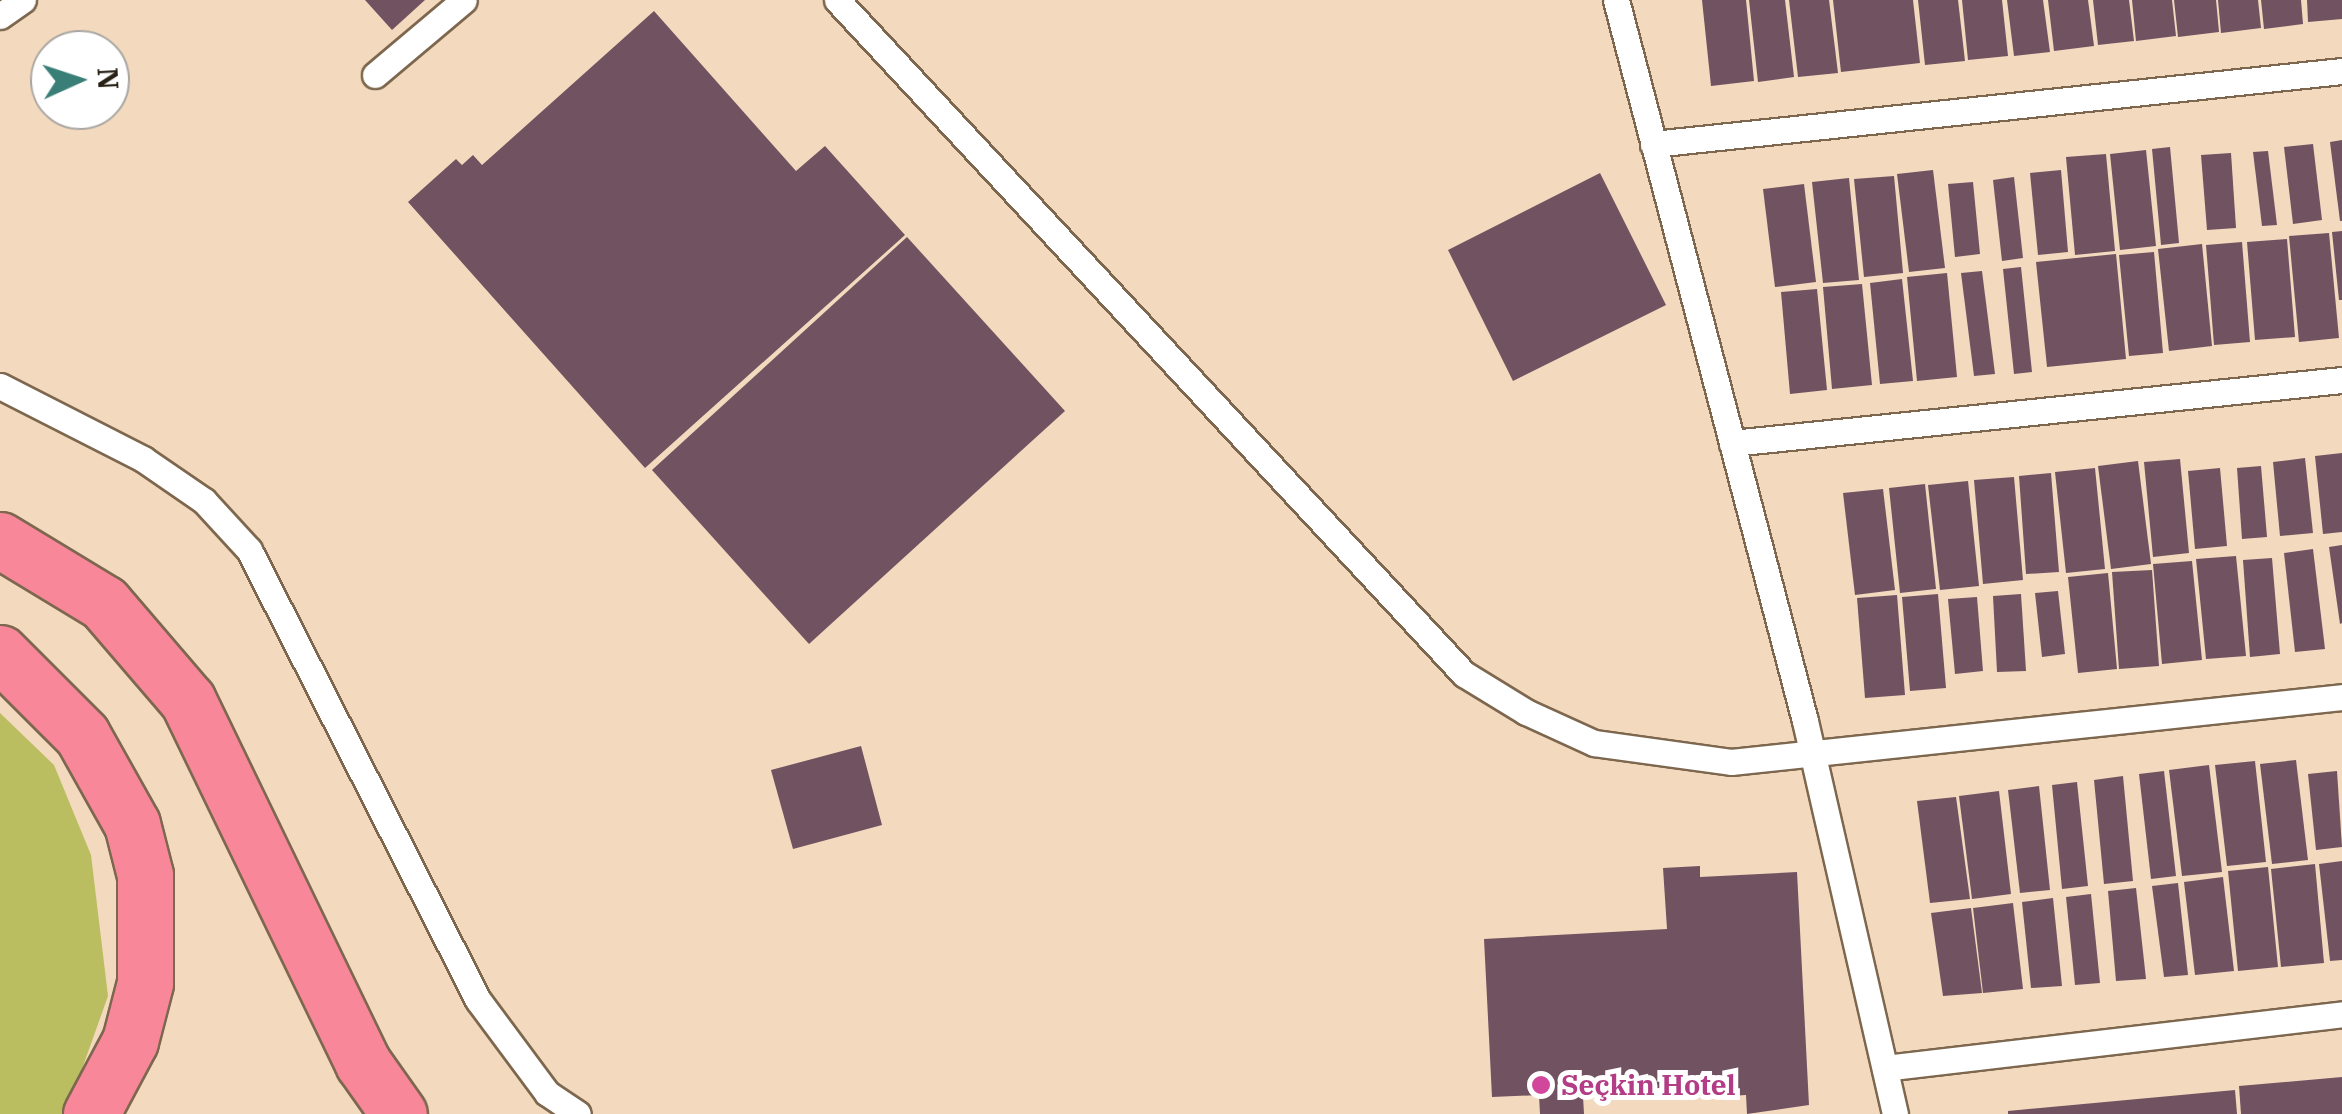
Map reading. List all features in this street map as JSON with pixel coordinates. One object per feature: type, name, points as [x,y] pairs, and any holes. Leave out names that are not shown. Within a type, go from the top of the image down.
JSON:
[{"type":"highway","points":[[0,540],[104,603],[188,702],[363,1063],[399,1114]]},
{"type":"highway","points":[[0,653],[82,734],[132,824],[145,875],[145,983],[130,1041],[92,1114]]},
{"type":"lane","points":[[0,16],[23,0]]},
{"type":"lane","points":[[376,75],[464,0]]},
{"type":"lane","points":[[837,0],[1464,674],[1594,742],[1731,762],[2342,697]]},
{"type":"lane","points":[[1616,0],[1812,755],[1895,1114]]},
{"type":"lane","points":[[1654,144],[2342,72]]},
{"type":"lane","points":[[1732,443],[2342,380]]},
{"type":"lane","points":[[0,386],[143,458],[204,501],[249,550],[478,1000],[547,1092],[578,1114]]},
{"type":"lane","points":[[1884,1068],[2342,1014]]},
{"type":"green space","points":[[0,713],[54,765],[91,855],[108,996],[66,1114],[0,1114]]},
{"type":"building","points":[[365,0],[425,0],[392,30]]},
{"type":"building","points":[[1702,0],[1746,0],[1754,81],[1711,86]]},
{"type":"building","points":[[1749,0],[1785,0],[1794,77],[1758,82]]},
{"type":"building","points":[[1789,0],[1829,0],[1838,73],[1798,77]]},
{"type":"building","points":[[1833,0],[1913,0],[1920,63],[1841,72]]},
{"type":"building","points":[[1918,0],[1958,0],[1965,61],[1925,65]]},
{"type":"building","points":[[1962,0],[2002,0],[2008,56],[1968,60]]},
{"type":"building","points":[[2007,0],[2043,0],[2050,52],[2014,56]]},
{"type":"building","points":[[2048,0],[2088,0],[2094,46],[2054,51]]},
{"type":"building","points":[[2093,0],[2129,0],[2134,41],[2098,45]]},
{"type":"building","points":[[2132,0],[2172,0],[2176,36],[2136,41]]},
{"type":"building","points":[[2174,0],[2216,0],[2219,32],[2178,37]]},
{"type":"building","points":[[2218,0],[2258,0],[2261,28],[2221,33]]},
{"type":"building","points":[[2261,0],[2301,0],[2303,24],[2264,29]]},
{"type":"building","points":[[2307,0],[2342,0],[2342,19],[2308,22]]},
{"type":"building","points":[[654,11],[796,171],[825,146],[905,235],[645,468],[408,202],[456,159],[462,165],[473,155],[482,165]]},
{"type":"building","points":[[2342,140],[2342,221],[2340,221],[2330,142]]},
{"type":"building","points":[[2313,144],[2322,220],[2293,224],[2284,147]]},
{"type":"building","points":[[2170,147],[2179,243],[2161,245],[2152,149]]},
{"type":"building","points":[[2146,150],[2156,246],[2120,250],[2110,154]]},
{"type":"building","points":[[2268,151],[2277,225],[2262,226],[2253,152]]},
{"type":"building","points":[[2231,153],[2236,228],[2207,230],[2201,155]]},
{"type":"building","points":[[2106,154],[2115,251],[2075,255],[2066,157]]},
{"type":"building","points":[[1933,170],[1945,268],[1909,272],[1897,174]]},
{"type":"building","points":[[2061,170],[2068,252],[2038,255],[2030,173]]},
{"type":"building","points":[[1600,173],[1666,305],[1513,381],[1448,250]]},
{"type":"building","points":[[1894,176],[1903,273],[1864,277],[1854,179]]},
{"type":"building","points":[[2014,177],[2023,258],[2002,261],[1993,180]]},
{"type":"building","points":[[1849,178],[1859,280],[1823,283],[1812,182]]},
{"type":"building","points":[[1973,182],[1980,254],[1955,257],[1948,184]]},
{"type":"building","points":[[1804,184],[1816,282],[1775,287],[1763,189]]},
{"type":"building","points":[[2342,231],[2342,300],[2339,300],[2332,232]]},
{"type":"building","points":[[2329,233],[2339,338],[2299,342],[2289,236]]},
{"type":"building","points":[[907,237],[1065,411],[809,644],[652,470]]},
{"type":"building","points":[[2287,239],[2295,337],[2255,340],[2247,242]]},
{"type":"building","points":[[2242,242],[2250,342],[2214,345],[2206,245]]},
{"type":"building","points":[[2202,244],[2212,346],[2169,351],[2158,249]]},
{"type":"building","points":[[2154,252],[2163,353],[2129,356],[2119,255]]},
{"type":"building","points":[[2116,254],[2126,359],[2047,367],[2036,262]]},
{"type":"building","points":[[2021,267],[2032,372],[2014,374],[2003,269]]},
{"type":"building","points":[[1982,271],[1995,374],[1974,376],[1961,273]]},
{"type":"building","points":[[1947,273],[1957,377],[1917,381],[1907,277]]},
{"type":"building","points":[[1902,279],[1913,381],[1880,384],[1870,283]]},
{"type":"building","points":[[1862,284],[1872,385],[1832,389],[1823,287]]},
{"type":"building","points":[[1817,289],[1827,390],[1790,394],[1781,292]]},
{"type":"building","points":[[2342,453],[2342,532],[2323,534],[2315,456]]},
{"type":"building","points":[[2305,458],[2313,533],[2280,536],[2273,462]]},
{"type":"building","points":[[2180,459],[2189,553],[2153,557],[2144,462]]},
{"type":"building","points":[[2138,461],[2151,564],[2111,569],[2098,466]]},
{"type":"building","points":[[2261,466],[2267,537],[2242,539],[2237,468]]},
{"type":"building","points":[[2095,468],[2105,569],[2066,573],[2055,472]]},
{"type":"building","points":[[2220,468],[2227,546],[2195,549],[2188,471]]},
{"type":"building","points":[[2051,473],[2059,572],[2026,574],[2019,476]]},
{"type":"building","points":[[2014,477],[2023,580],[1983,584],[1974,480]]},
{"type":"building","points":[[1968,481],[1979,586],[1940,590],[1928,485]]},
{"type":"building","points":[[1925,484],[1936,589],[1900,593],[1889,488]]},
{"type":"building","points":[[1883,489],[1895,590],[1855,595],[1843,493]]},
{"type":"building","points":[[2342,545],[2342,623],[2340,624],[2329,547]]},
{"type":"building","points":[[2313,549],[2325,649],[2295,652],[2284,553]]},
{"type":"building","points":[[2236,556],[2246,656],[2206,659],[2196,559]]},
{"type":"building","points":[[2272,558],[2280,654],[2250,657],[2243,560]]},
{"type":"building","points":[[2192,561],[2202,660],[2162,664],[2153,564]]},
{"type":"building","points":[[2152,570],[2159,666],[2119,669],[2112,572]]},
{"type":"building","points":[[2108,573],[2117,669],[2078,673],[2068,577]]},
{"type":"building","points":[[2058,591],[2065,654],[2042,657],[2035,593]]},
{"type":"building","points":[[1938,594],[1946,688],[1910,691],[1902,597]]},
{"type":"building","points":[[2021,594],[2026,671],[1997,672],[1993,596]]},
{"type":"building","points":[[1897,595],[1905,695],[1865,698],[1857,598]]},
{"type":"building","points":[[1977,597],[1983,671],[1955,674],[1948,599]]},
{"type":"building","points":[[861,746],[882,825],[793,849],[771,770]]},
{"type":"building","points":[[2296,760],[2308,860],[2272,864],[2260,764]]},
{"type":"building","points":[[2255,761],[2266,862],[2227,866],[2215,765]]},
{"type":"building","points":[[2209,765],[2222,872],[2182,876],[2169,770]]},
{"type":"building","points":[[2164,771],[2176,876],[2151,879],[2139,774]]},
{"type":"building","points":[[2337,771],[2342,847],[2316,850],[2308,774]]},
{"type":"building","points":[[2123,776],[2133,881],[2104,884],[2094,780]]},
{"type":"building","points":[[2077,782],[2088,886],[2062,889],[2052,785]]},
{"type":"building","points":[[2039,786],[2050,890],[2020,893],[2008,790]]},
{"type":"building","points":[[1999,791],[2011,894],[1972,899],[1959,796]]},
{"type":"building","points":[[1956,797],[1970,899],[1930,903],[1917,801]]},
{"type":"building","points":[[2342,861],[2342,960],[2330,961],[2319,864]]},
{"type":"building","points":[[2315,864],[2324,963],[2281,967],[2271,869]]},
{"type":"building","points":[[1700,866],[1700,877],[1797,872],[1809,1105],[1747,1114],[1746,1095],[1664,1100],[1663,1092],[1583,1096],[1584,1114],[1540,1114],[1539,1095],[1492,1097],[1484,939],[1667,929],[1663,868]]},
{"type":"building","points":[[2268,867],[2278,967],[2238,971],[2228,871]]},
{"type":"building","points":[[2223,877],[2234,971],[2195,975],[2184,882]]},
{"type":"building","points":[[2178,883],[2188,975],[2164,977],[2152,886]]},
{"type":"building","points":[[2136,888],[2146,979],[2116,981],[2108,891]]},
{"type":"building","points":[[2091,894],[2100,983],[2075,985],[2066,897]]},
{"type":"building","points":[[2053,898],[2062,986],[2031,988],[2022,902]]},
{"type":"building","points":[[2013,903],[2023,989],[1983,993],[1973,908]]},
{"type":"building","points":[[1971,908],[1982,993],[1943,996],[1931,913]]},
{"type":"building","points":[[2342,1077],[2342,1114],[2241,1114],[2239,1086]]},
{"type":"building","points":[[2235,1090],[2237,1114],[2008,1114],[2008,1111]]},
{"type":"place","name":"Seçkin Hotel","points":[[1541,1085]]}]
